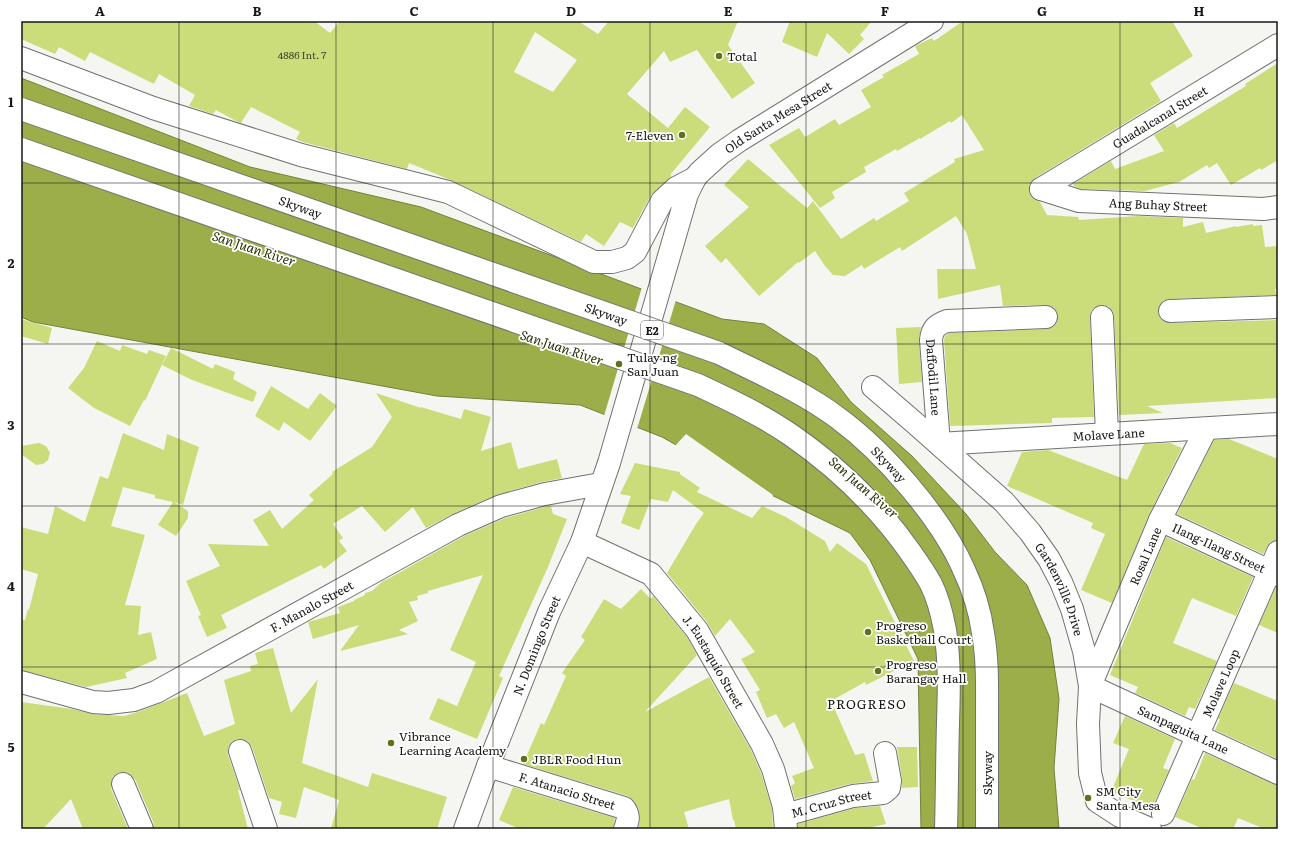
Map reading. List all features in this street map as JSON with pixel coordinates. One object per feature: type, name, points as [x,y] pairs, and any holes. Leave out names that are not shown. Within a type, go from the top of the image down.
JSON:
[{"type":"main road","name":"Old Santa Mesa Street","points":[[609,463],[687,194],[695,178],[720,154],[740,140],[932,21]]},
{"type":"main road","name":"Guadalcanal Street","points":[[1041,189],[1278,45]]},
{"type":"main road","points":[[21,58],[154,108],[286,150],[448,192],[594,262],[612,262],[627,258],[635,252],[662,201],[676,188],[695,178]]},
{"type":"main road","name":"Skyway","points":[[21,109],[719,353],[806,397],[838,418],[892,467],[918,498],[938,524],[964,569],[974,593],[983,633],[987,668],[987,829]]},
{"type":"main road","points":[[21,149],[698,385],[748,409],[791,435],[844,477],[877,511],[922,568],[938,601],[944,629],[949,687],[946,829]]},
{"type":"main road","name":"Ang Buhay Street","points":[[1041,189],[1079,201],[1263,209],[1278,207]]},
{"type":"main road","points":[[1170,311],[1278,307]]},
{"type":"main road","name":"Daffodil Lane","points":[[939,444],[931,340],[935,327],[947,321],[1046,317]]},
{"type":"main road","points":[[1102,317],[1107,434]]},
{"type":"main road","name":"Gardenville Drive","points":[[873,387],[1004,502],[1030,532],[1049,559],[1061,582],[1072,609],[1084,651],[1090,686],[1088,724],[1090,773],[1097,801],[1120,816],[1156,822]]},
{"type":"main road","name":"Molave Lane","points":[[939,444],[1278,424]]},
{"type":"main road","name":"Rosal Lane","points":[[1090,686],[1160,520],[1206,429]]},
{"type":"main road","name":"N. Domingo Street","points":[[465,829],[488,766],[549,612],[582,542],[609,463]]},
{"type":"main road","name":"F. Manalo Street","points":[[21,682],[93,702],[108,703],[134,700],[156,692],[465,522],[501,506],[545,494],[595,485],[600,487]]},
{"type":"main road","name":"Ilang-Ilang Street","points":[[1160,520],[1275,566]]},
{"type":"main road","name":"J. Eustaquio Street","points":[[582,542],[651,574],[697,630],[762,744],[773,769],[786,822]]},
{"type":"main road","name":"Molave Loop","points":[[1156,822],[1198,736],[1275,566]]},
{"type":"main road","name":"Sampaguita Lane","points":[[1090,686],[1278,773]]},
{"type":"main road","points":[[240,751],[266,829]]},
{"type":"main road","name":"M. Cruz Street","points":[[786,822],[853,796],[883,793],[889,788],[890,781],[886,753]]},
{"type":"main road","name":"F. Atanacio Street","points":[[488,766],[624,808],[628,813],[625,829]]},
{"type":"main road","points":[[123,784],[142,829]]},
{"type":"water","name":"San Juan River","points":[[21,78],[250,167],[421,207],[722,319],[764,324],[817,358],[851,402],[912,456],[966,514],[995,552],[1027,585],[1050,638],[1059,699],[1054,768],[1059,829],[921,829],[918,659],[870,560],[850,533],[726,473],[662,437],[580,405],[437,396],[33,322],[21,317]]},
{"type":"pier","points":[[642,287],[676,300],[637,429],[604,416]]},
{"type":"pier","points":[[686,434],[773,495],[772,497],[725,475],[675,446]]},
{"type":"building","points":[[21,21],[314,21],[330,33],[340,21],[578,21],[598,34],[609,21],[738,21],[728,45],[755,83],[732,99],[697,50],[670,62],[664,51],[627,94],[668,128],[685,107],[710,127],[670,175],[672,176],[651,195],[633,228],[620,222],[604,246],[586,234],[581,242],[453,181],[409,163],[407,169],[303,142],[296,139],[300,132],[251,107],[241,123],[216,110],[213,114],[189,106],[195,95],[159,74],[154,84],[90,52],[85,61],[59,47],[55,54],[21,39]],"holes":[[[535,32],[577,60],[553,92],[514,72]]]},
{"type":"building","points":[[790,21],[872,21],[860,35],[864,39],[849,54],[827,33],[817,57],[782,42]]},
{"type":"building","points":[[963,21],[1172,21],[1193,56],[1150,83],[1161,101],[1035,178],[1029,185],[1029,192],[1032,198],[1040,202],[1047,215],[1078,217],[1079,220],[1138,216],[1183,218],[1183,227],[1203,222],[1206,233],[1236,226],[1253,224],[1253,226],[1262,225],[1265,247],[1278,246],[1278,288],[1275,289],[1276,295],[1170,299],[1164,300],[1159,305],[1158,312],[1160,318],[1164,322],[1170,323],[1277,320],[1278,398],[1147,406],[1163,413],[1119,415],[1114,316],[1113,311],[1108,306],[1101,305],[1095,307],[1091,311],[1090,318],[1094,417],[1052,418],[1052,423],[950,426],[944,340],[945,336],[950,333],[1046,329],[1053,327],[1057,323],[1058,317],[1056,310],[1052,306],[1003,306],[1000,285],[938,299],[937,269],[976,269],[967,234],[956,216],[902,251],[900,247],[864,269],[862,265],[845,276],[833,275],[815,251],[799,263],[798,262],[759,296],[726,258],[721,263],[705,246],[749,207],[724,185],[748,159],[807,208],[813,201],[841,239],[874,218],[876,221],[909,201],[904,193],[955,162],[954,159],[984,150],[962,115],[951,123],[950,121],[920,139],[897,151],[896,149],[864,167],[866,172],[832,192],[835,198],[820,208],[769,145],[799,128],[805,137],[835,119],[839,125],[871,107],[861,90],[884,77],[882,75],[919,54],[915,46],[932,38],[934,41]]},
{"type":"building","points":[[1278,63],[1278,160],[1261,170],[1260,168],[1231,185],[1217,163],[1209,168],[1207,165],[1179,182],[1145,191],[1081,189],[1074,186],[1073,184],[1111,161],[1115,169],[1164,151],[1154,135],[1174,123],[1177,128],[1246,86],[1245,84]]},
{"type":"building","points":[[21,319],[52,328],[48,344],[21,336]]},
{"type":"building","points":[[921,327],[919,341],[922,382],[899,384],[896,328]]},
{"type":"building","points":[[97,341],[120,351],[122,345],[147,354],[149,350],[166,356],[145,401],[144,400],[130,426],[94,408],[68,388],[84,368]]},
{"type":"building","points":[[171,348],[213,369],[215,364],[235,372],[233,379],[257,392],[253,402],[192,380],[162,365]]},
{"type":"building","points":[[271,386],[308,409],[320,393],[337,406],[310,441],[284,422],[279,431],[255,416]]},
{"type":"building","points":[[376,393],[461,419],[464,409],[491,417],[481,451],[511,442],[518,469],[557,459],[562,478],[496,495],[426,528],[413,507],[385,532],[362,506],[333,524],[343,538],[339,541],[347,551],[324,569],[321,565],[221,615],[227,628],[207,637],[198,616],[201,615],[186,581],[220,566],[208,544],[269,546],[253,520],[270,510],[282,529],[314,500],[309,495],[333,474],[332,472],[372,447],[392,417]]},
{"type":"building","points":[[123,433],[164,450],[167,434],[199,447],[183,505],[174,502],[188,511],[188,518],[176,536],[158,525],[173,502],[155,498],[155,495],[123,487],[111,526],[145,535],[125,605],[141,606],[138,635],[151,632],[157,659],[125,673],[127,678],[86,687],[21,670],[21,620],[25,620],[28,609],[29,610],[38,574],[21,569],[21,527],[48,534],[55,506],[85,522],[100,476],[108,479]]},
{"type":"building","points":[[1229,439],[1278,459],[1278,540],[1270,542],[1263,554],[1177,514],[1214,440]]},
{"type":"building","points":[[39,443],[46,446],[50,453],[48,460],[43,464],[36,465],[21,454],[21,446]]},
{"type":"building","points":[[1170,443],[1182,448],[1149,515],[1112,603],[1081,590],[1105,534],[1091,528],[1093,523],[1007,486],[1022,452],[1048,450],[1127,480],[1144,444]]},
{"type":"building","points":[[635,463],[680,472],[680,474],[700,488],[697,492],[752,518],[762,506],[786,517],[825,541],[830,552],[837,543],[866,564],[914,661],[866,685],[865,682],[831,701],[855,755],[864,753],[873,781],[850,784],[795,799],[791,786],[795,783],[792,776],[814,768],[794,722],[784,728],[776,714],[767,718],[756,692],[760,690],[741,659],[755,652],[730,619],[715,636],[707,622],[667,573],[704,513],[673,490],[668,502],[651,499],[639,530],[621,523],[631,496],[620,494]]},
{"type":"building","points":[[551,506],[553,514],[567,519],[548,567],[499,676],[503,678],[477,739],[429,719],[438,698],[457,706],[476,662],[450,650],[483,575],[428,591],[428,593],[417,596],[418,600],[409,602],[418,621],[399,630],[408,634],[340,651],[359,625],[313,639],[308,622],[340,613],[338,607],[365,595],[365,593],[372,591],[383,581],[464,536],[505,518]]},
{"type":"building","points":[[1166,537],[1253,577],[1236,616],[1192,598],[1173,643],[1217,661],[1195,709],[1189,707],[1185,716],[1135,693],[1138,687],[1110,675]]},
{"type":"building","points":[[1276,587],[1278,587],[1278,633],[1259,625]]},
{"type":"building","points":[[641,589],[651,599],[653,596],[687,637],[697,655],[645,712],[709,677],[751,750],[761,773],[772,809],[773,829],[736,829],[729,799],[684,812],[689,829],[638,829],[640,820],[639,810],[634,801],[628,796],[523,764],[541,723],[544,725],[566,676],[562,673],[585,640],[581,637],[604,599],[621,609]]},
{"type":"building","points":[[273,648],[291,713],[318,679],[302,763],[368,787],[372,773],[447,797],[437,829],[331,829],[339,800],[304,787],[296,818],[279,814],[282,802],[269,798],[252,747],[248,741],[236,739],[231,742],[228,748],[228,755],[240,790],[238,790],[248,829],[154,829],[154,824],[135,779],[130,774],[124,772],[113,776],[111,789],[128,829],[83,829],[71,799],[43,829],[21,829],[21,702],[72,709],[92,714],[124,716],[187,693],[204,736],[235,724],[224,680],[251,671],[250,666],[258,664],[255,653]]},
{"type":"building","points":[[1234,683],[1278,701],[1278,759],[1215,730],[1220,719],[1218,719]]},
{"type":"building","points":[[1125,716],[1175,739],[1163,768],[1169,770],[1152,808],[1111,792],[1129,749],[1113,743]]},
{"type":"building","points":[[897,747],[917,747],[918,787],[902,788]]},
{"type":"building","points":[[1205,753],[1278,785],[1278,829],[1265,829],[1238,818],[1233,829],[1204,829],[1175,817],[1192,779],[1194,780]]},
{"type":"building","points":[[513,787],[615,818],[613,829],[520,829],[499,820]]},
{"type":"building","points":[[880,806],[886,824],[864,829],[798,829],[798,824],[855,808]]},
{"type":"place","name":"Total","points":[[719,56]]},
{"type":"place","name":"7-Eleven","points":[[682,135]]},
{"type":"place","name":"Tulay ng San Juan","points":[[619,364]]},
{"type":"place","name":"Progreso Basketball Court","points":[[868,632]]},
{"type":"place","name":"Progreso Barangay Hall","points":[[878,671]]},
{"type":"place","name":"Vibrance Learning Academy","points":[[391,743]]},
{"type":"place","name":"JBLR Food Hun","points":[[524,759]]},
{"type":"place","name":"SM City Santa Mesa","points":[[1088,798]]},
{"type":"district","name":"PROGRESO","points":[[867,703]]}]
